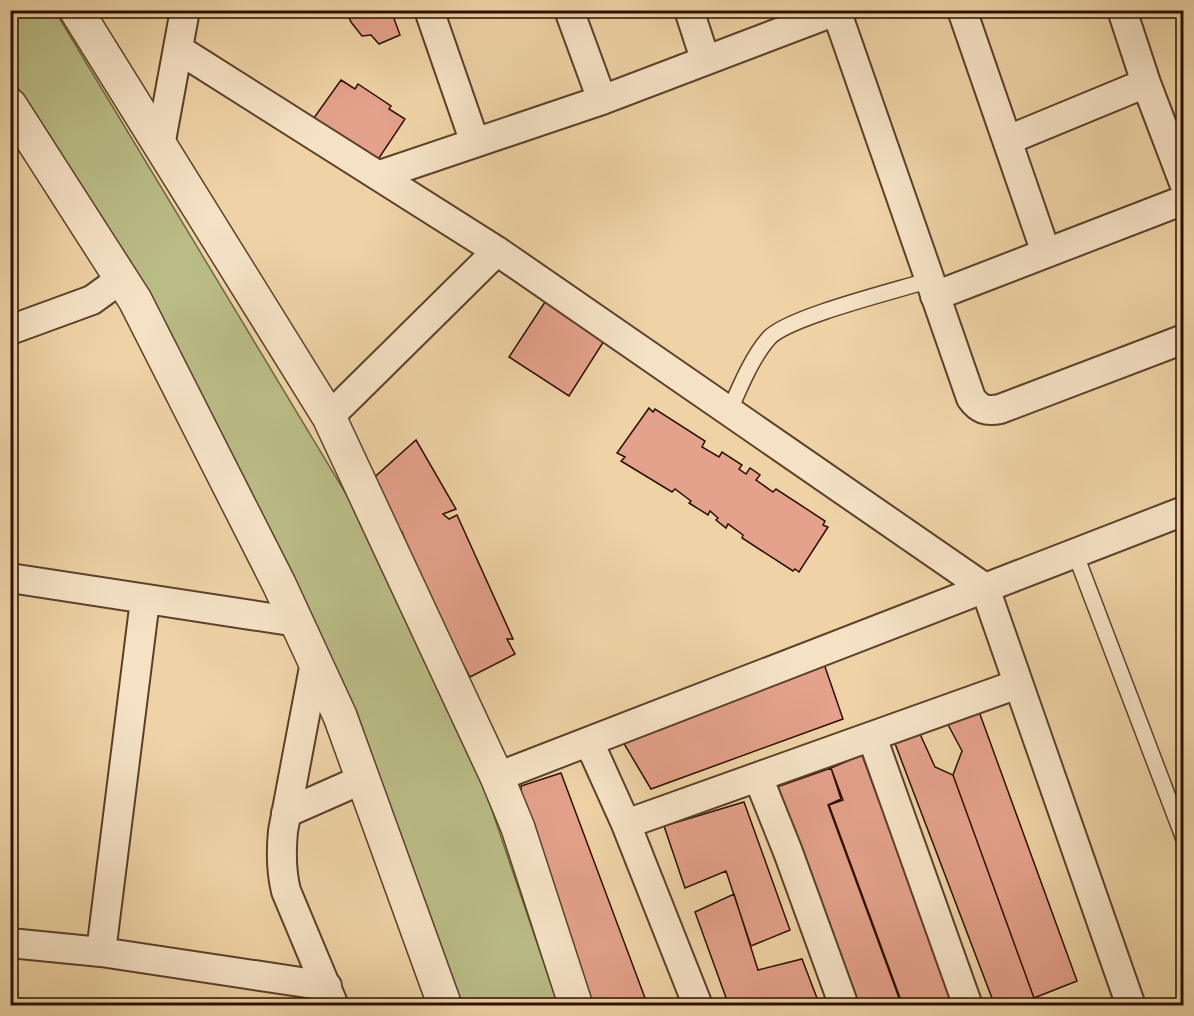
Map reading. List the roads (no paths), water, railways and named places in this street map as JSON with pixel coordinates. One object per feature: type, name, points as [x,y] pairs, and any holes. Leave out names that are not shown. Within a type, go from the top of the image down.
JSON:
[{"type":"street","points":[[76,10],[329,417],[497,777],[518,828],[576,1005]]},
{"type":"street","points":[[160,146],[184,10]]},
{"type":"street","points":[[429,10],[475,143]]},
{"type":"street","points":[[569,10],[602,100]]},
{"type":"street","points":[[689,10],[705,60]]},
{"type":"street","points":[[1122,10],[1146,83],[1184,183]]},
{"type":"street","points":[[380,175],[602,100],[836,11],[971,398],[976,405],[990,411],[1184,339]]},
{"type":"street","points":[[971,14],[1008,140],[1046,253]]},
{"type":"street","points":[[178,49],[497,251],[984,588],[1131,1005]]},
{"type":"street","points":[[1008,140],[1146,83]]},
{"type":"street","points":[[10,105],[135,300],[297,622],[340,716],[445,1005]]},
{"type":"street","points":[[933,288],[1046,253],[1184,200]]},
{"type":"street","points":[[329,417],[497,251]]},
{"type":"street","points":[[10,330],[92,300],[122,279]]},
{"type":"street","points":[[497,777],[1184,511]]},
{"type":"street","points":[[10,578],[297,622]]},
{"type":"street","points":[[101,952],[145,600]]},
{"type":"street","points":[[315,663],[286,813],[281,851],[282,874],[286,891],[330,996]]},
{"type":"street","points":[[626,824],[1018,684]]},
{"type":"street","points":[[872,737],[968,1005]]},
{"type":"street","points":[[589,742],[626,824],[698,1005]]},
{"type":"street","points":[[758,777],[844,1005]]},
{"type":"street","points":[[286,813],[363,779]]},
{"type":"street","points":[[10,943],[101,952],[330,996]]},
{"type":"lane","points":[[729,412],[760,350],[780,329],[824,313],[933,288]]},
{"type":"lane","points":[[1075,553],[1184,839]]}]
